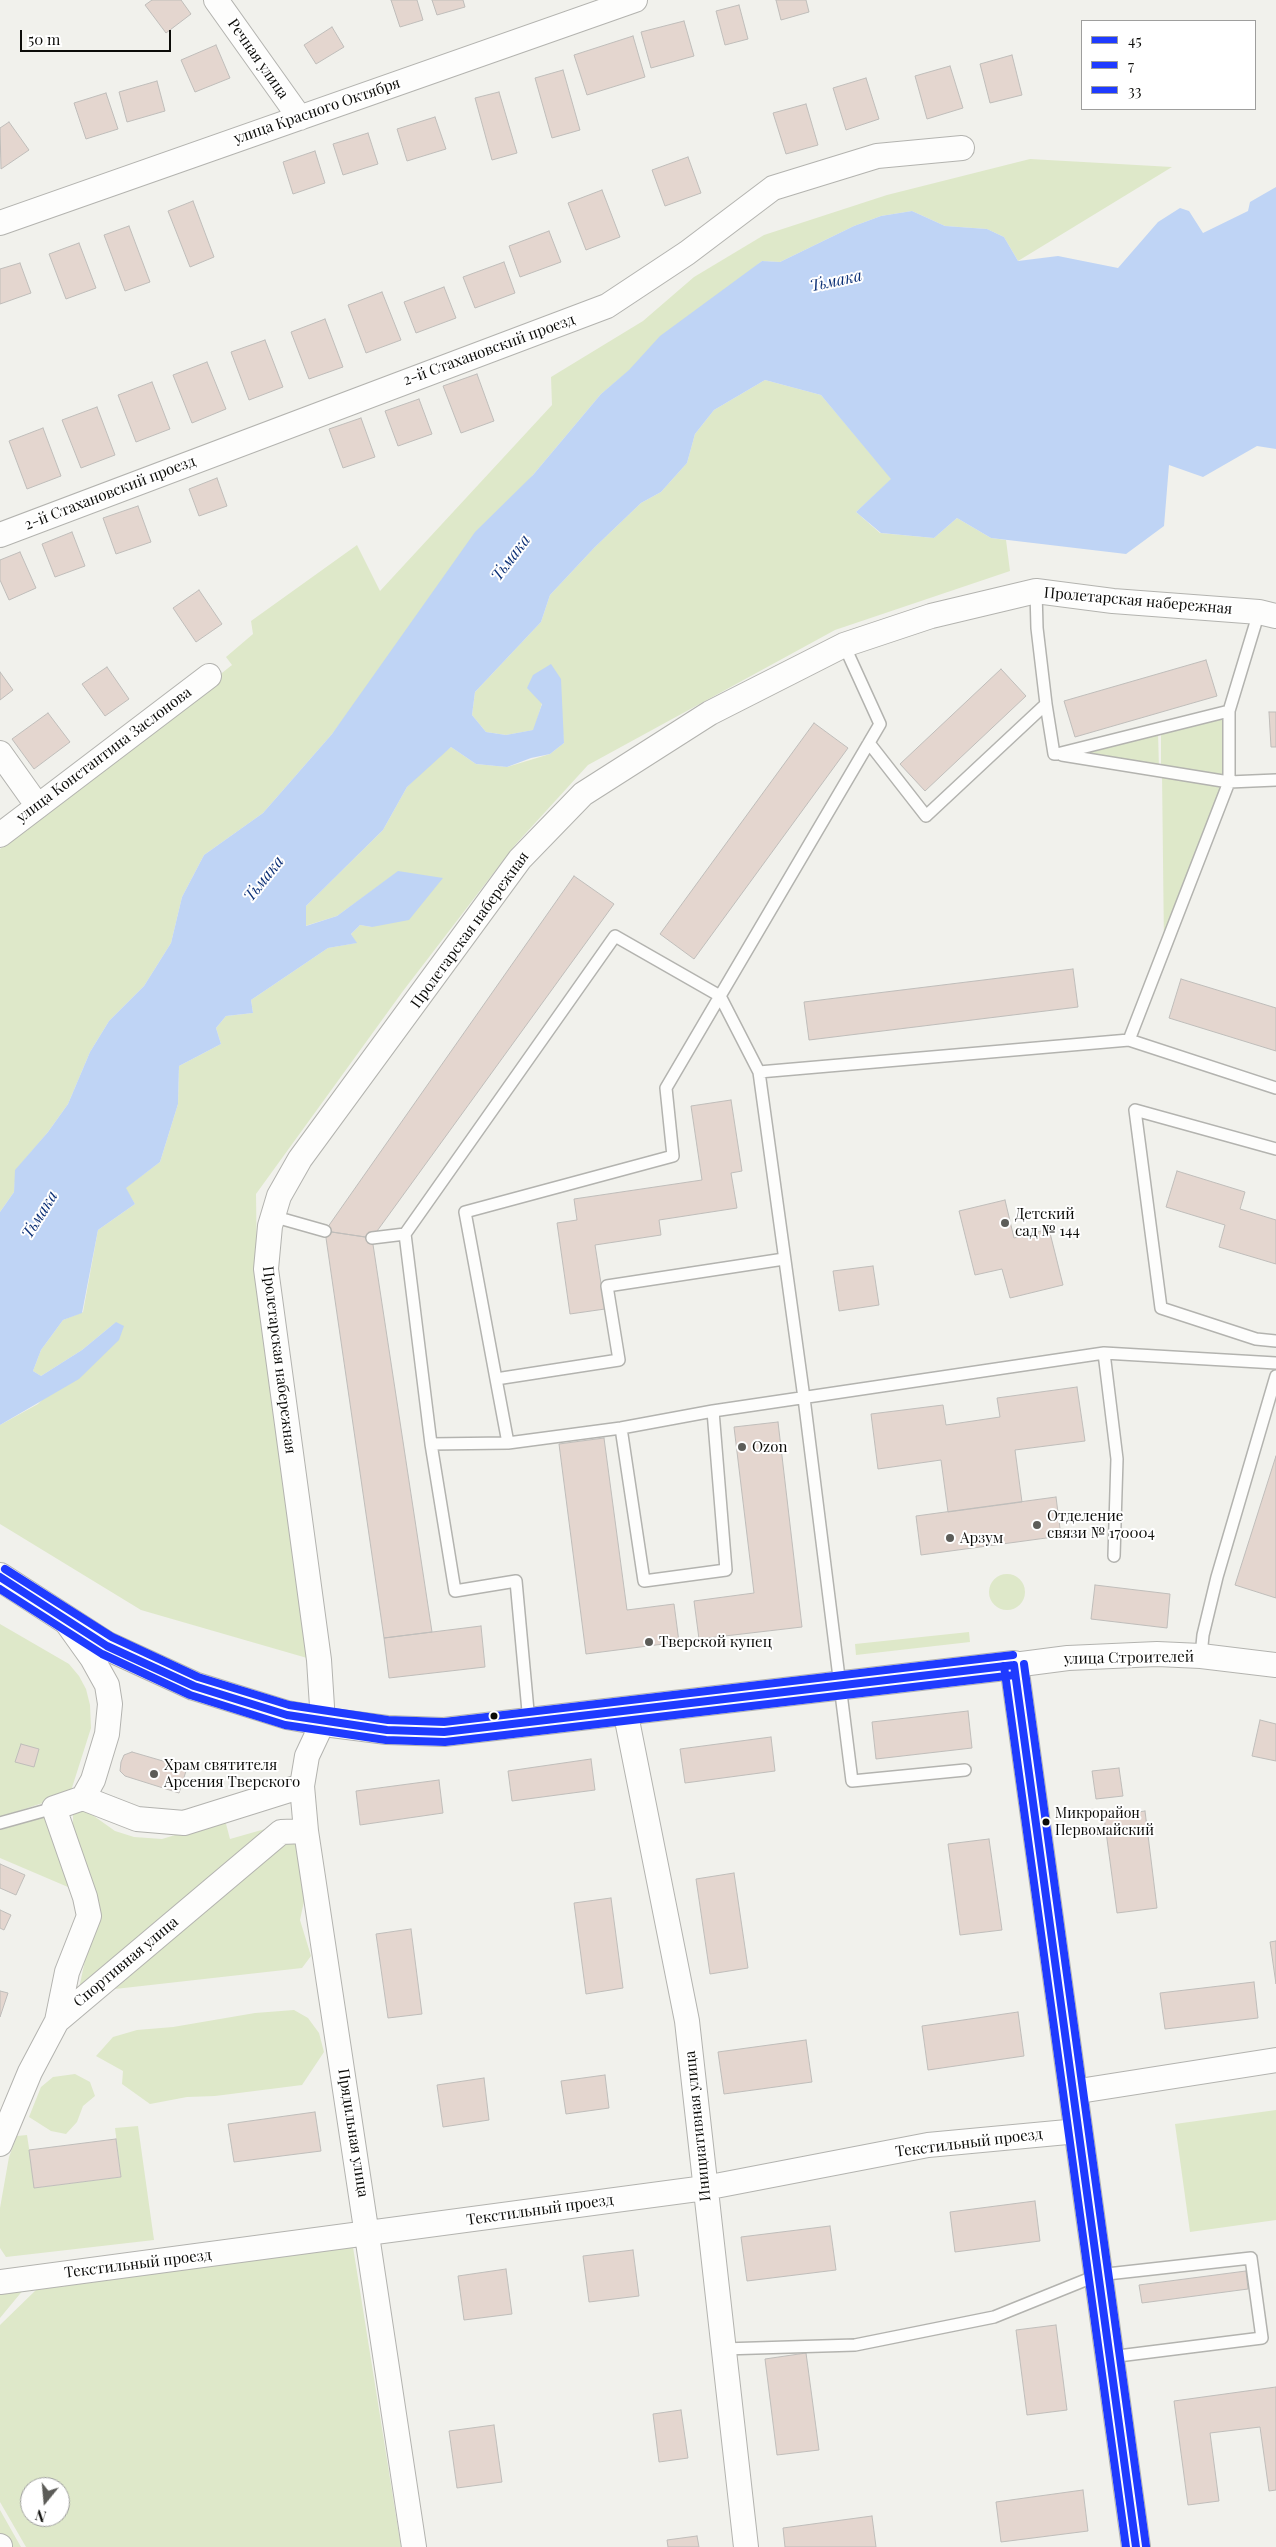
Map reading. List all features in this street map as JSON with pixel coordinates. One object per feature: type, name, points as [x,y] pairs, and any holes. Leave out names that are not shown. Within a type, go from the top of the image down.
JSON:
[{"type":"main road","name":"улица Строителей","points":[[0,1577],[65,1621],[123,1654],[194,1686],[264,1708],[323,1722],[368,1728],[444,1732],[839,1684],[1014,1665]]},
{"type":"main road","points":[[1014,1665],[1136,2547]]},
{"type":"street","name":"Речная улица","points":[[216,0],[300,118]]},
{"type":"street","name":"улица Красного Октября","points":[[0,222],[300,118],[607,4],[635,0]]},
{"type":"street","name":"2-й Стахановский проезд","points":[[0,535],[607,306],[687,253],[773,188],[877,156],[962,148]]},
{"type":"street","name":"Пролетарская набережная","points":[[323,1722],[319,1660],[266,1269],[268,1237],[272,1216],[284,1186],[294,1168],[520,859],[583,794],[710,713],[844,645],[932,616],[1036,591],[1113,601],[1267,614]]},
{"type":"street","name":"улица Константина Заслонова","points":[[0,835],[209,676]]},
{"type":"street","points":[[0,753],[38,805]]},
{"type":"street","points":[[65,1621],[92,1658],[107,1684],[110,1704],[107,1734],[93,1780],[83,1798]]},
{"type":"street","name":"улица Строителей","points":[[1014,1665],[1112,1655],[1201,1656],[1276,1665]]},
{"type":"street","name":"Инициативная улица","points":[[626,1710],[688,2021],[746,2547]]},
{"type":"street","name":"Прядильная улица","points":[[323,1722],[307,1756],[302,1786],[306,1831],[414,2547]]},
{"type":"street","points":[[57,2021],[67,1972],[89,1916],[85,1897],[54,1808],[83,1798],[137,1819],[184,1822],[302,1786]]},
{"type":"street","name":"Спортивная улица","points":[[0,2144],[30,2072],[57,2021],[281,1832],[306,1831]]},
{"type":"street","points":[[1073,2092],[1276,2060]]},
{"type":"street","name":"Текстильный проезд","points":[[0,2282],[705,2188],[928,2145],[1078,2131]]},
{"type":"lane","points":[[1036,591],[1037,628],[1054,754],[1229,782],[1276,780]]},
{"type":"lane","points":[[1129,1040],[1229,782],[1230,712],[1267,614]]},
{"type":"lane","points":[[508,1443],[465,1212],[673,1156],[666,1088],[880,724],[844,645]]},
{"type":"lane","points":[[869,743],[926,816],[1046,704]]},
{"type":"lane","points":[[1057,754],[1230,712]]},
{"type":"lane","points":[[529,1722],[516,1581],[455,1591],[431,1444],[406,1234],[615,936],[720,996],[759,1072],[804,1398],[852,1781],[965,1770]]},
{"type":"lane","points":[[759,1072],[1129,1040],[1276,1088]]},
{"type":"lane","points":[[1276,1149],[1135,1110],[1161,1308],[1256,1339],[1276,1341]]},
{"type":"lane","points":[[272,1216],[325,1230]]},
{"type":"lane","points":[[372,1238],[406,1234]]},
{"type":"lane","points":[[496,1379],[619,1360],[607,1286],[784,1259]]},
{"type":"lane","points":[[431,1444],[508,1443],[621,1428],[713,1411],[1104,1353],[1276,1363]]},
{"type":"lane","points":[[1104,1353],[1117,1459],[1114,1556]]},
{"type":"lane","points":[[1201,1656],[1203,1635],[1217,1577],[1276,1376]]},
{"type":"lane","points":[[621,1428],[644,1581],[726,1570],[713,1411]]},
{"type":"lane","points":[[0,1824],[54,1808]]},
{"type":"lane","points":[[723,2348],[855,2345],[994,2317],[1098,2275],[1251,2258],[1262,2338],[1110,2357]]},
{"type":"green space","points":[[1030,159],[1172,167],[1018,261],[1004,237],[987,229],[945,226],[912,211],[881,216],[854,226],[780,262],[762,261],[601,394],[533,475],[332,734],[263,813],[204,855],[182,897],[171,943],[144,986],[109,1021],[90,1052],[68,1104],[48,1132],[16,1170],[14,1192],[0,1212],[0,849],[232,665],[226,657],[253,634],[251,621],[357,545],[380,591],[552,405],[551,377],[643,321],[694,277],[764,235],[887,195]]},
{"type":"green space","points":[[765,380],[821,395],[892,479],[856,512],[880,533],[934,538],[957,518],[991,538],[1006,540],[1010,571],[835,630],[588,765],[515,845],[403,991],[256,1194],[257,1268],[307,1658],[141,1610],[0,1524],[0,1425],[38,1404],[116,1322],[82,1350],[41,1376],[33,1371],[41,1350],[63,1320],[83,1312],[98,1230],[135,1204],[125,1188],[160,1162],[178,1104],[179,1066],[221,1044],[216,1028],[226,1016],[253,1013],[251,1000],[328,948],[356,943],[351,934],[360,925],[372,927],[398,872],[337,916],[305,926],[306,906],[383,830],[407,787],[435,759],[451,747],[476,764],[507,767],[550,754],[564,743],[562,725],[542,703],[534,730],[506,735],[486,732],[472,715],[475,692],[541,622],[550,595],[595,547],[641,503],[661,492],[687,463],[695,434],[714,410]]},
{"type":"green space","points":[[1229,713],[1228,780],[1161,770],[1161,730]]},
{"type":"green space","points":[[1158,731],[1159,769],[1068,754]]},
{"type":"green space","points":[[1162,773],[1226,783],[1164,947]]},
{"type":"green space","points":[[1007,1574],[1020,1579],[1025,1592],[1020,1605],[1007,1610],[994,1605],[989,1592],[994,1579]]},
{"type":"green space","points":[[0,1624],[69,1664],[79,1676],[86,1689],[90,1705],[91,1728],[70,1794],[0,1817]]},
{"type":"green space","points":[[969,1632],[970,1642],[856,1655],[855,1644]]},
{"type":"green space","points":[[84,1809],[115,1831],[134,1837],[162,1839],[225,1820],[230,1839],[272,1827],[77,1998],[95,1913],[73,1846],[73,1815]]},
{"type":"green space","points":[[54,1813],[75,1890],[0,1858],[0,1830]]},
{"type":"green space","points":[[299,1842],[306,1892],[300,1920],[311,1956],[302,1968],[115,1989],[284,1843]]},
{"type":"green space","points":[[294,2010],[308,2018],[319,2033],[324,2052],[302,2085],[215,2096],[187,2097],[150,2104],[122,2084],[123,2071],[96,2056],[113,2037],[137,2030],[173,2027],[255,2013]]},
{"type":"green space","points":[[75,2074],[90,2082],[95,2096],[83,2106],[77,2122],[66,2134],[51,2131],[29,2117],[41,2087],[53,2077]]},
{"type":"green space","points":[[1276,2110],[1276,2220],[1190,2232],[1175,2124]]},
{"type":"green space","points":[[138,2126],[154,2240],[6,2257],[0,2248],[0,2208],[9,2157],[17,2136],[27,2135],[35,2188],[121,2177],[115,2128]]},
{"type":"green space","points":[[353,2247],[401,2547],[26,2547],[0,2502],[0,2325],[36,2290]]},
{"type":"green space","points":[[0,2289],[24,2289],[0,2318]]},
{"type":"green space","points":[[0,2510],[21,2547],[0,2547]]},
{"type":"water","name":"Тьмака","points":[[1276,187],[1276,449],[1257,446],[1203,477],[1169,465],[1164,526],[1126,554],[991,538],[957,518],[934,538],[881,533],[856,512],[891,479],[821,395],[765,380],[714,410],[695,434],[687,463],[661,492],[641,503],[595,547],[550,595],[541,622],[475,692],[472,715],[486,732],[506,735],[533,730],[542,704],[527,688],[533,675],[551,664],[561,679],[564,743],[550,754],[531,758],[507,767],[476,764],[451,747],[407,787],[383,830],[306,906],[306,926],[337,916],[398,871],[443,878],[409,920],[372,927],[360,925],[351,934],[357,943],[328,948],[251,1000],[253,1013],[226,1016],[216,1028],[221,1044],[179,1066],[178,1104],[160,1162],[126,1188],[135,1204],[98,1230],[82,1313],[63,1320],[41,1350],[33,1371],[41,1376],[82,1350],[116,1322],[124,1326],[119,1340],[79,1379],[0,1425],[0,1212],[14,1192],[15,1170],[48,1132],[68,1104],[90,1052],[109,1021],[144,986],[171,943],[182,897],[204,855],[263,813],[332,734],[475,532],[533,475],[601,394],[629,370],[660,336],[762,261],[780,262],[854,226],[881,216],[912,211],[945,226],[987,229],[1004,237],[1018,261],[1058,256],[1118,268],[1158,222],[1180,208],[1189,211],[1203,233],[1248,211],[1250,202]]},
{"type":"building","points":[[152,0],[181,0],[191,14],[166,33],[145,5]]},
{"type":"building","points":[[391,0],[417,0],[423,20],[400,27]]},
{"type":"building","points":[[432,0],[463,0],[465,7],[437,15]]},
{"type":"building","points":[[776,0],[806,0],[809,12],[781,20]]},
{"type":"building","points":[[739,5],[748,39],[725,45],[716,11]]},
{"type":"building","points":[[684,21],[694,56],[651,68],[641,32]]},
{"type":"building","points":[[332,27],[344,47],[316,64],[304,45]]},
{"type":"building","points":[[633,36],[645,77],[587,95],[574,55]]},
{"type":"building","points":[[216,45],[230,78],[195,92],[181,60]]},
{"type":"building","points":[[1012,55],[1022,95],[990,103],[980,64]]},
{"type":"building","points":[[950,66],[963,108],[927,119],[915,76]]},
{"type":"building","points":[[563,70],[580,130],[552,138],[535,78]]},
{"type":"building","points":[[866,78],[879,119],[846,130],[833,88]]},
{"type":"building","points":[[157,81],[165,111],[127,122],[119,92]]},
{"type":"building","points":[[499,92],[517,153],[492,160],[475,98]]},
{"type":"building","points":[[106,93],[118,129],[86,139],[74,103]]},
{"type":"building","points":[[806,104],[818,145],[786,154],[773,113]]},
{"type":"building","points":[[435,117],[446,149],[407,161],[397,129]]},
{"type":"building","points":[[9,122],[29,150],[1,169],[0,128]]},
{"type":"building","points":[[368,133],[378,164],[343,175],[333,144]]},
{"type":"building","points":[[315,151],[325,183],[293,194],[283,162]]},
{"type":"building","points":[[688,157],[701,193],[665,206],[652,170]]},
{"type":"building","points":[[602,190],[620,237],[586,250],[568,203]]},
{"type":"building","points":[[193,201],[214,257],[190,267],[168,211]]},
{"type":"building","points":[[129,226],[150,282],[125,291],[104,235]]},
{"type":"building","points":[[549,231],[561,262],[520,277],[509,246]]},
{"type":"building","points":[[79,243],[96,288],[66,299],[49,254]]},
{"type":"building","points":[[504,262],[515,293],[475,308],[463,277]]},
{"type":"building","points":[[20,263],[31,293],[0,304],[0,269]]},
{"type":"building","points":[[444,287],[456,318],[416,333],[404,302]]},
{"type":"building","points":[[382,292],[401,340],[366,353],[348,305]]},
{"type":"building","points":[[325,319],[343,367],[309,379],[291,332]]},
{"type":"building","points":[[265,340],[283,387],[249,400],[231,352]]},
{"type":"building","points":[[207,362],[226,409],[192,423],[173,375]]},
{"type":"building","points":[[477,374],[494,421],[461,433],[443,386]]},
{"type":"building","points":[[152,382],[170,429],[136,442],[118,395]]},
{"type":"building","points":[[419,399],[432,434],[398,446],[385,411]]},
{"type":"building","points":[[97,407],[115,455],[81,468],[62,420]]},
{"type":"building","points":[[361,418],[375,457],[343,468],[329,429]]},
{"type":"building","points":[[43,428],[61,476],[27,489],[9,441]]},
{"type":"building","points":[[217,478],[227,506],[199,516],[189,489]]},
{"type":"building","points":[[138,506],[151,542],[116,554],[103,518]]},
{"type":"building","points":[[72,532],[85,566],[55,577],[42,544]]},
{"type":"building","points":[[20,552],[36,588],[9,600],[0,580],[0,560]]},
{"type":"building","points":[[199,590],[222,624],[196,642],[173,608]]},
{"type":"building","points":[[1206,660],[1217,696],[1075,737],[1064,701]]},
{"type":"building","points":[[107,667],[129,699],[105,716],[82,684]]},
{"type":"building","points":[[1001,669],[1026,696],[925,791],[900,764]]},
{"type":"building","points":[[0,672],[13,690],[0,700]]},
{"type":"building","points":[[1269,712],[1276,712],[1276,747],[1271,747]]},
{"type":"building","points":[[48,713],[70,742],[34,769],[12,739]]},
{"type":"building","points":[[814,723],[848,748],[694,959],[660,934]]},
{"type":"building","points":[[574,876],[614,904],[372,1238],[325,1231]]},
{"type":"building","points":[[1073,969],[1078,1007],[809,1040],[804,1002]]},
{"type":"building","points":[[1181,979],[1276,1008],[1276,1051],[1169,1018]]},
{"type":"building","points":[[731,1100],[742,1171],[731,1173],[737,1208],[659,1220],[661,1235],[595,1245],[605,1309],[570,1314],[557,1223],[577,1220],[574,1199],[702,1180],[691,1106]]},
{"type":"building","points":[[1177,1171],[1245,1192],[1240,1209],[1276,1220],[1276,1264],[1219,1247],[1225,1225],[1166,1207]]},
{"type":"building","points":[[1005,1200],[1014,1238],[1049,1229],[1063,1285],[1010,1298],[1002,1269],[975,1275],[959,1211]]},
{"type":"building","points":[[325,1231],[372,1238],[432,1632],[384,1638]]},
{"type":"building","points":[[873,1266],[879,1305],[839,1311],[833,1271]]},
{"type":"building","points":[[1077,1387],[1085,1441],[1015,1450],[1022,1502],[948,1512],[941,1460],[878,1469],[871,1414],[943,1405],[946,1425],[1000,1417],[997,1398]]},
{"type":"building","points":[[778,1422],[802,1627],[699,1639],[694,1601],[754,1593],[734,1427]]},
{"type":"building","points":[[604,1438],[627,1610],[674,1604],[679,1642],[586,1654],[559,1444]]},
{"type":"building","points":[[1276,1456],[1276,1598],[1235,1585]]},
{"type":"building","points":[[1056,1497],[1061,1536],[921,1555],[916,1516]]},
{"type":"building","points":[[1095,1585],[1170,1594],[1167,1628],[1091,1619]]},
{"type":"building","points":[[481,1626],[485,1667],[389,1678],[384,1638]]},
{"type":"building","points":[[968,1711],[972,1748],[876,1759],[872,1722]]},
{"type":"building","points":[[1260,1720],[1276,1724],[1276,1761],[1252,1756]]},
{"type":"building","points":[[771,1737],[775,1771],[685,1783],[680,1749]]},
{"type":"building","points":[[21,1744],[39,1749],[34,1767],[15,1762]]},
{"type":"building","name":"Храм святителя Арсения Тверского","points":[[132,1752],[187,1768],[179,1793],[125,1776],[120,1771],[121,1762],[124,1755]]},
{"type":"building","points":[[591,1759],[595,1790],[512,1801],[508,1771]]},
{"type":"building","points":[[1119,1768],[1123,1796],[1096,1799],[1092,1771]]},
{"type":"building","points":[[439,1780],[443,1813],[360,1825],[356,1791]]},
{"type":"building","points":[[1145,1811],[1157,1908],[1117,1913],[1104,1817]]},
{"type":"building","points":[[989,1839],[1002,1930],[960,1935],[948,1844]]},
{"type":"building","points":[[0,1864],[25,1875],[16,1895],[0,1888]]},
{"type":"building","points":[[734,1873],[748,1968],[710,1974],[696,1879]]},
{"type":"building","points":[[611,1898],[623,1988],[586,1994],[574,1903]]},
{"type":"building","points":[[0,1910],[11,1915],[4,1930],[0,1928]]},
{"type":"building","points":[[411,1929],[422,2014],[388,2018],[376,1934]]},
{"type":"building","points":[[1276,1941],[1276,1984],[1270,1942]]},
{"type":"building","points":[[1254,1982],[1258,2018],[1165,2029],[1160,1993]]},
{"type":"building","points":[[0,1991],[8,1993],[0,2017]]},
{"type":"building","points":[[1018,2012],[1024,2056],[928,2070],[922,2026]]},
{"type":"building","points":[[806,2040],[812,2082],[724,2094],[718,2052]]},
{"type":"building","points":[[605,2075],[609,2108],[566,2114],[561,2081]]},
{"type":"building","points":[[484,2078],[489,2120],[443,2127],[437,2085]]},
{"type":"building","points":[[315,2112],[321,2151],[234,2162],[228,2124]]},
{"type":"building","points":[[116,2139],[121,2177],[34,2188],[29,2150]]},
{"type":"building","points":[[1035,2201],[1040,2241],[955,2252],[950,2212]]},
{"type":"building","points":[[830,2226],[836,2270],[747,2281],[741,2237]]},
{"type":"building","points":[[633,2250],[639,2296],[589,2302],[583,2256]]},
{"type":"building","points":[[506,2269],[512,2314],[464,2320],[458,2276]]},
{"type":"building","points":[[1246,2271],[1248,2289],[1142,2303],[1139,2285]]},
{"type":"building","points":[[1056,2325],[1067,2410],[1027,2415],[1016,2330]]},
{"type":"building","points":[[806,2353],[819,2450],[777,2455],[765,2359]]},
{"type":"building","points":[[1276,2387],[1276,2490],[1269,2491],[1260,2427],[1210,2433],[1219,2501],[1188,2505],[1174,2401]]},
{"type":"building","points":[[681,2410],[688,2458],[659,2462],[653,2414]]},
{"type":"building","points":[[494,2425],[502,2482],[457,2488],[449,2431]]},
{"type":"building","points":[[1083,2490],[1088,2531],[1001,2542],[996,2502]]},
{"type":"building","points":[[872,2516],[876,2547],[785,2547],[783,2528]]},
{"type":"building","points":[[697,2536],[699,2547],[668,2547],[667,2540]]},
{"type":"transit line","name":"33","points":[[5,1569],[112,1637],[198,1677],[289,1705],[388,1720],[444,1722],[1013,1655]]},
{"type":"transit line","name":"45","points":[[0,1577],[107,1646],[194,1686],[287,1715],[387,1730],[444,1732],[1014,1665]]},
{"type":"transit line","name":"7","points":[[0,1589],[102,1654],[190,1695],[285,1725],[386,1740],[445,1742],[1015,1675]]},
{"type":"transit line","name":"33","points":[[1024,1664],[1146,2546]]},
{"type":"transit line","name":"45","points":[[1014,1665],[1136,2547]]},
{"type":"transit line","name":"7","points":[[1004,1666],[1126,2547]]},
{"type":"place","name":"Детский сад № 144","points":[[1005,1223]]},
{"type":"place","name":"Ozon","points":[[742,1447]]},
{"type":"place","name":"Отделение связи № 170004","points":[[1037,1525]]},
{"type":"place","name":"Арзум","points":[[950,1538]]},
{"type":"place","name":"Тверской купец","points":[[649,1642]]},
{"type":"place","name":"Храм святителя Арсения Тверского","points":[[154,1774]]},
{"type":"place","name":"Микрорайон Первомайский","points":[[1046,1822]]}]
